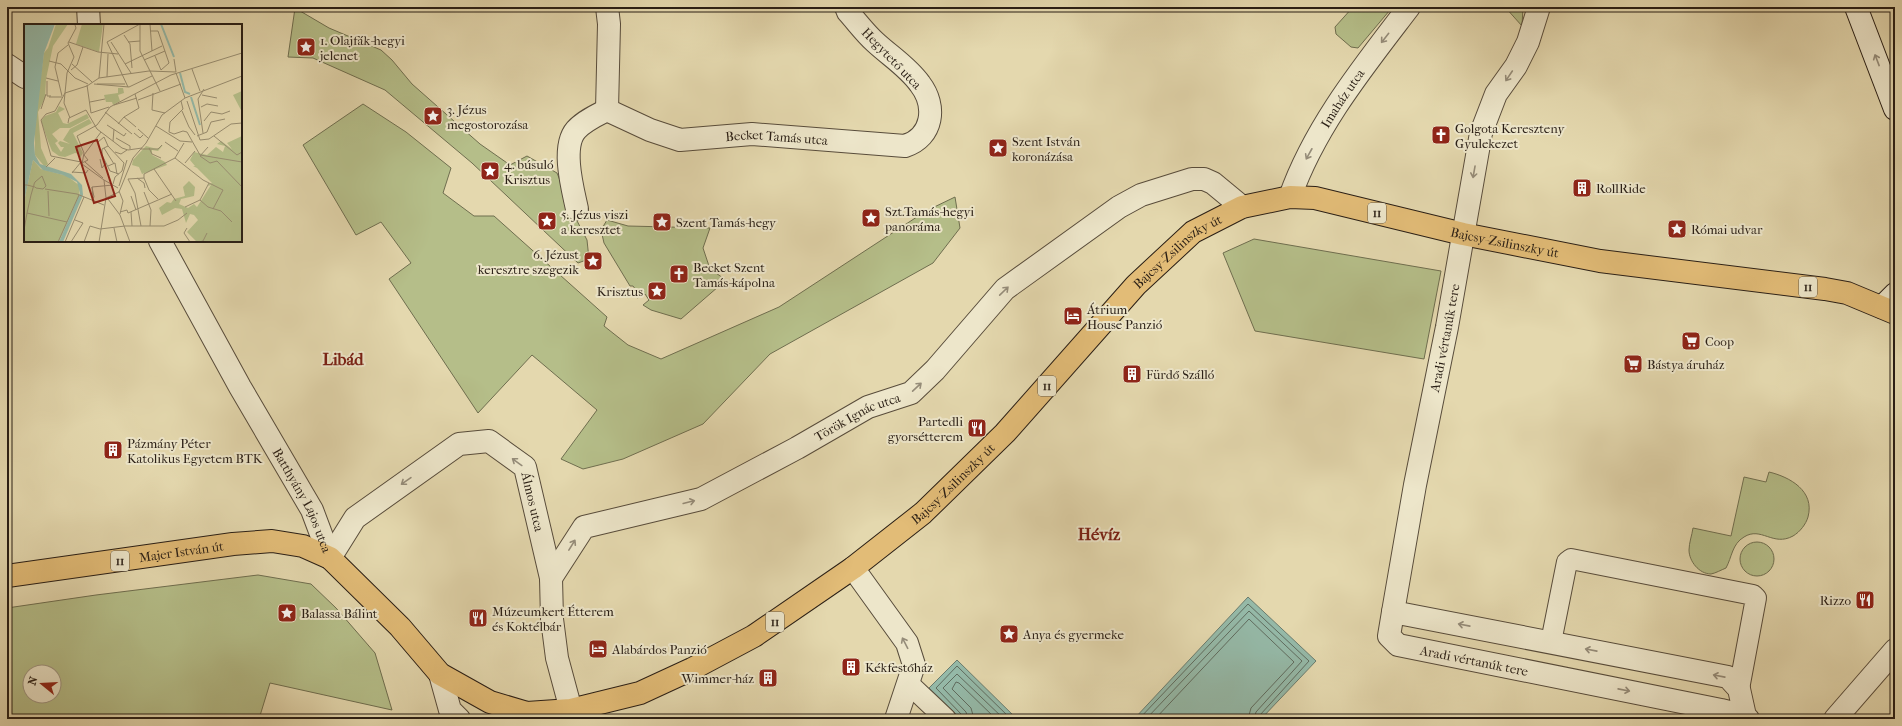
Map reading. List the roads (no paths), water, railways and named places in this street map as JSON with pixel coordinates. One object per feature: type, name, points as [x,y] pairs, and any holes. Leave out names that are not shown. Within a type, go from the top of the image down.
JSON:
[{"type":"main road","name":"Bajcsy-Zsilinszky út","points":[[527,717],[571,710],[640,693],[692,669],[754,636],[853,568],[923,512],[967,472],[1006,433],[1136,285],[1192,232],[1242,207],[1290,197],[1315,198],[1463,234],[1600,261],[1825,289],[1891,304]]},
{"type":"main road","name":"Majer István út","points":[[7,576],[233,544],[272,541],[303,546],[330,558]]},
{"type":"main road","name":"Batthyány Lajos utca","points":[[330,558],[400,627],[440,674],[490,702],[527,717]]},
{"type":"street","points":[[88,7],[89,24]]},
{"type":"street","points":[[578,210],[570,168],[570,143],[575,131],[584,123],[608,110],[609,24],[607,7]]},
{"type":"street","name":"Hegytető utca","points":[[846,7],[848,12],[874,42],[921,84],[928,99],[931,112]]},
{"type":"street","name":"Imaház utca","points":[[1290,197],[1300,170],[1328,120],[1364,65],[1409,7]]},
{"type":"street","name":"Aradi vértanúk tere","points":[[1539,7],[1528,42],[1516,66],[1496,94],[1481,133],[1447,327],[1405,535],[1389,636],[1398,645],[1722,710],[1746,718]]},
{"type":"street","points":[[1856,7],[1895,109]]},
{"type":"street","points":[[7,65],[24,77]]},
{"type":"street","name":"Becket Tamás utca","points":[[608,110],[650,130],[680,140],[752,134],[905,146],[915,143],[922,136],[928,125],[931,112]]},
{"type":"street","name":"Török Ignác utca","points":[[551,578],[584,527],[700,499],[797,448],[868,407],[911,393],[935,370],[1004,289],[1119,207],[1149,192],[1192,179],[1204,179],[1213,183],[1242,207]]},
{"type":"street","name":"Batthyány Lajos utca","points":[[161,242],[240,387],[312,510],[330,558]]},
{"type":"street","name":"Álmos utca","points":[[330,558],[354,518],[459,444],[489,441],[525,467],[551,578],[552,619],[557,658],[571,710]]},
{"type":"street","name":"Aradi vértanúk tere","points":[[1551,642],[1567,562],[1571,559],[1753,595],[1756,598],[1739,689],[1746,718]]},
{"type":"street","points":[[853,568],[906,643],[914,665],[909,684],[896,719]]},
{"type":"street","points":[[1393,612],[1728,677],[1739,689]]},
{"type":"street","points":[[1545,674],[1551,642]]},
{"type":"street","points":[[1835,719],[1895,650]]},
{"type":"street","points":[[440,674],[450,710],[459,719]]},
{"type":"street","points":[[909,684],[946,719]]},
{"type":"water","points":[[1248,597],[1316,661],[1261,719],[1134,719]]},
{"type":"water","points":[[957,660],[1017,719],[961,719],[929,688]]},
{"type":"place","name":"1. Olajfák-hegyi jelenet","points":[[306,47]]},
{"type":"place","name":"3. Jézus megostorozása","points":[[433,116]]},
{"type":"place","name":"Golgota Kereszteny Gyulekezet","points":[[1441,135]]},
{"type":"place","name":"Szent István koronázása","points":[[998,148]]},
{"type":"place","name":"4. búsuló Krisztus","points":[[490,171]]},
{"type":"place","name":"RollRide","points":[[1582,188]]},
{"type":"place","name":"Szt.Tamás-hegyi panoráma","points":[[871,218]]},
{"type":"place","name":"5. Jézus viszi a keresztet","points":[[547,221]]},
{"type":"place","name":"Szent Tamás-hegy","points":[[662,222]]},
{"type":"place","name":"Római udvar","points":[[1677,229]]},
{"type":"place","name":"6. Jézust keresztre szegezik","points":[[593,261]]},
{"type":"place","name":"Becket Szent Tamás-kápolna","points":[[679,274]]},
{"type":"place","name":"Krisztus","points":[[657,291]]},
{"type":"place","name":"Átrium House Panzió","points":[[1073,316]]},
{"type":"place","name":"Coop","points":[[1691,341]]},
{"type":"place","name":"Bástya áruház","points":[[1633,364]]},
{"type":"place","name":"Fürdő Szálló","points":[[1132,374]]},
{"type":"place","name":"Partedli gyorsétterem","points":[[977,428]]},
{"type":"place","name":"Pázmány Péter Katolikus Egyetem BTK","points":[[113,450]]},
{"type":"place","name":"Rizzo","points":[[1865,600]]},
{"type":"place","name":"Balassa Bálint","points":[[287,613]]},
{"type":"place","name":"Múzeumkert Étterem és Koktélbár","points":[[478,618]]},
{"type":"place","name":"Anya és gyermeke","points":[[1009,634]]},
{"type":"place","name":"Alabárdos Panzió","points":[[598,649]]},
{"type":"place","name":"Kékfestőház","points":[[851,667]]},
{"type":"place","name":"Wimmer-ház","points":[[768,678]]},
{"type":"district","name":"Libád","points":[[343,359]]},
{"type":"district","name":"Hévíz","points":[[1099,534]]}]
